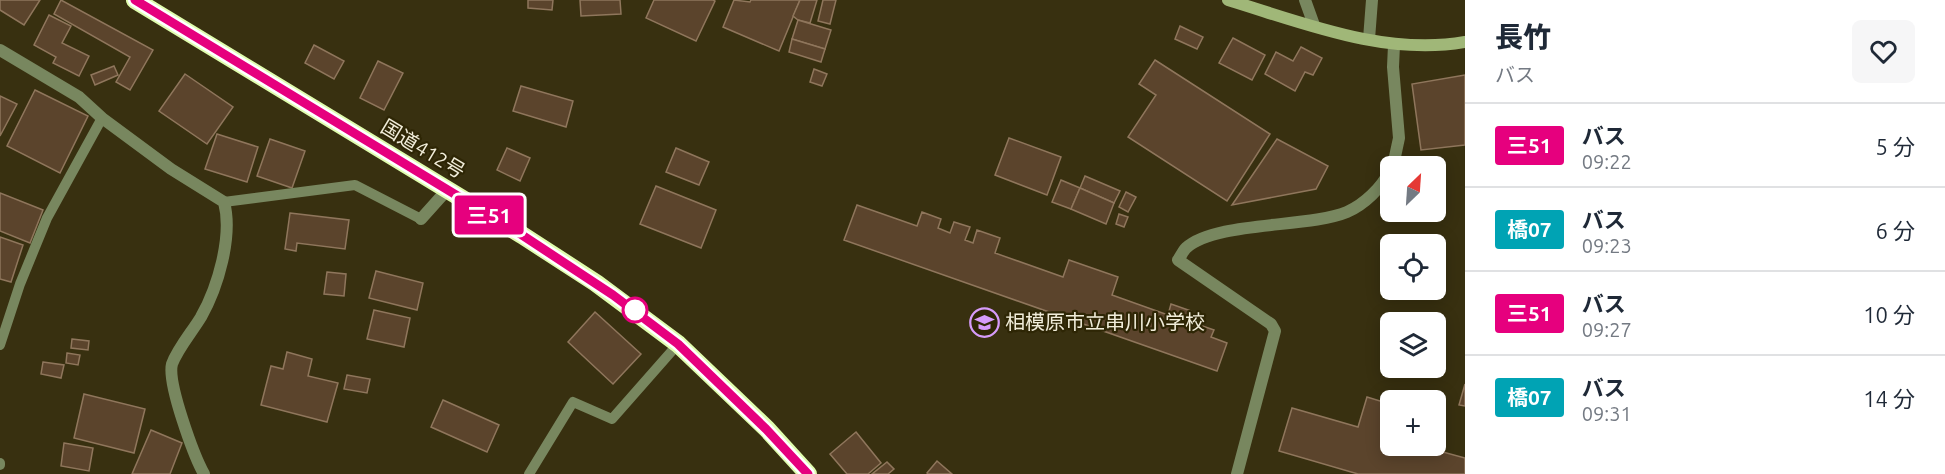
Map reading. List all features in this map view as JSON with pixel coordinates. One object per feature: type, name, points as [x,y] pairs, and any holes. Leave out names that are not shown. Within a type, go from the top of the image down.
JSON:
[{"type":"highway","name":"国道412号","points":[[135,0],[522,235],[587,277],[678,344],[766,429],[808,474]]},
{"type":"main road","points":[[1228,0],[1394,45],[1465,42]]},
{"type":"street","points":[[1305,0],[1314,25]]},
{"type":"street","points":[[1369,39],[1372,0]]},
{"type":"street","points":[[1394,45],[1393,67],[1399,138],[1395,156]]},
{"type":"street","points":[[0,50],[79,97],[102,118],[171,169],[224,202],[228,227],[218,276],[202,315],[172,366],[171,378],[182,417],[204,474]]},
{"type":"street","points":[[1237,474],[1275,331],[1271,324],[1178,260],[1186,248],[1219,234],[1347,212],[1372,195],[1380,186]]},
{"type":"street","points":[[421,219],[447,190]]},
{"type":"lane","points":[[0,345],[20,284],[47,218],[102,118]]},
{"type":"lane","points":[[224,202],[355,185],[421,219]]},
{"type":"lane","points":[[529,474],[573,402],[612,419],[678,344]]},
{"type":"building","points":[[0,0],[40,0],[24,25],[0,10]]},
{"type":"building","points":[[61,0],[153,50],[130,90],[116,82],[130,57],[54,14]]},
{"type":"building","points":[[528,0],[553,0],[552,10],[528,8]]},
{"type":"building","points":[[580,0],[620,0],[621,14],[581,16]]},
{"type":"building","points":[[654,0],[715,1],[696,41],[646,18]]},
{"type":"building","points":[[734,0],[750,2],[751,0],[800,0],[779,51],[723,27]]},
{"type":"building","points":[[800,0],[817,0],[810,23],[793,16]]},
{"type":"building","points":[[823,0],[836,0],[830,24],[818,21]]},
{"type":"building","points":[[49,15],[71,26],[62,43],[89,56],[79,76],[53,63],[56,57],[34,45]]},
{"type":"building","points":[[798,20],[831,30],[825,49],[792,39]]},
{"type":"building","points":[[1180,26],[1203,37],[1197,49],[1175,39]]},
{"type":"building","points":[[1233,38],[1265,55],[1252,80],[1219,63]]},
{"type":"building","points":[[792,39],[825,49],[821,62],[789,52]]},
{"type":"building","points":[[314,45],[344,61],[334,79],[305,63]]},
{"type":"building","points":[[1301,47],[1322,58],[1313,75],[1305,72],[1295,91],[1265,74],[1276,52],[1293,61]]},
{"type":"building","points":[[1155,60],[1270,134],[1227,201],[1128,137],[1156,95],[1139,84]]},
{"type":"building","points":[[378,61],[403,73],[384,110],[360,98]]},
{"type":"building","points":[[114,66],[118,75],[95,85],[91,75]]},
{"type":"building","points":[[814,69],[827,74],[822,86],[810,82]]},
{"type":"building","points":[[185,74],[233,107],[207,144],[159,111]]},
{"type":"building","points":[[1465,75],[1465,145],[1421,150],[1412,84]]},
{"type":"building","points":[[521,86],[573,101],[566,127],[513,111]]},
{"type":"building","points":[[35,90],[88,116],[60,173],[7,146]]},
{"type":"building","points":[[0,96],[17,104],[0,136]]},
{"type":"building","points":[[217,134],[258,147],[247,182],[205,169]]},
{"type":"building","points":[[1009,138],[1061,157],[1047,195],[995,175]]},
{"type":"building","points":[[270,139],[305,151],[292,188],[257,176]]},
{"type":"building","points":[[1277,139],[1328,166],[1316,189],[1232,205]]},
{"type":"building","points":[[507,148],[530,158],[520,181],[497,170]]},
{"type":"building","points":[[676,148],[709,162],[699,185],[666,172]]},
{"type":"building","points":[[1085,176],[1120,191],[1114,203],[1080,188]]},
{"type":"building","points":[[1061,180],[1080,188],[1071,209],[1052,202]]},
{"type":"building","points":[[656,186],[716,210],[701,248],[640,224]]},
{"type":"building","points":[[1080,188],[1114,203],[1106,224],[1071,209]]},
{"type":"building","points":[[1126,192],[1136,197],[1128,212],[1119,207]]},
{"type":"building","points":[[0,193],[43,210],[30,243],[0,231]]},
{"type":"building","points":[[857,205],[917,226],[922,212],[941,219],[938,228],[950,233],[954,222],[970,227],[965,240],[973,243],[977,230],[1000,238],[995,253],[1063,277],[1069,260],[1118,277],[1112,295],[1168,315],[1171,304],[1191,311],[1188,321],[1214,330],[1211,337],[1227,343],[1217,371],[844,240]]},
{"type":"building","points":[[290,213],[349,220],[345,249],[297,243],[296,251],[285,249]]},
{"type":"building","points":[[1119,214],[1128,217],[1124,227],[1116,224]]},
{"type":"building","points":[[0,237],[23,245],[11,282],[0,279]]},
{"type":"building","points":[[376,271],[423,283],[417,310],[369,298]]},
{"type":"building","points":[[327,272],[346,274],[344,296],[324,294]]},
{"type":"building","points":[[374,310],[410,318],[404,347],[367,339]]},
{"type":"building","points":[[595,312],[641,354],[613,384],[568,342]]},
{"type":"building","points":[[72,339],[89,341],[88,350],[71,348]]},
{"type":"building","points":[[287,352],[312,359],[308,376],[338,383],[327,422],[261,405],[271,366],[283,369]]},
{"type":"building","points":[[67,353],[80,355],[78,365],[66,363]]},
{"type":"building","points":[[43,362],[64,365],[61,378],[41,374]]},
{"type":"building","points":[[347,375],[370,379],[367,393],[344,389]]},
{"type":"building","points":[[1465,384],[1465,406],[1459,405]]},
{"type":"building","points":[[84,394],[145,409],[134,453],[74,438]]},
{"type":"building","points":[[1367,397],[1380,401],[1380,456],[1446,456],[1446,453],[1465,458],[1465,474],[1358,474],[1279,451],[1292,408],[1358,427]]},
{"type":"building","points":[[443,400],[499,425],[487,452],[431,427]]},
{"type":"building","points":[[151,430],[182,443],[170,474],[132,474]]},
{"type":"building","points":[[856,432],[881,463],[868,474],[847,474],[830,454]]},
{"type":"building","points":[[64,443],[93,448],[89,471],[61,466]]},
{"type":"building","points":[[937,461],[952,474],[928,474]]},
{"type":"building","points":[[887,462],[894,469],[888,474],[872,474]]},
{"type":"bus line","name":"三51","points":[[135,0],[522,235],[596,283],[678,344],[766,429],[808,474]]},
{"type":"place","name":"相模原市立串川小学校","points":[[984,322]]}]
